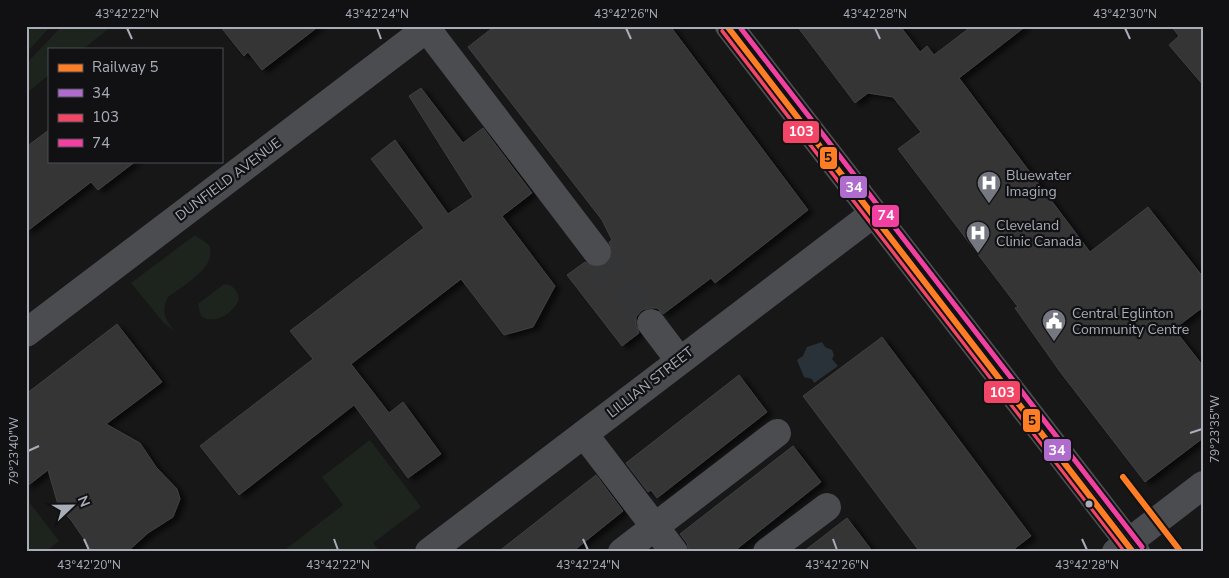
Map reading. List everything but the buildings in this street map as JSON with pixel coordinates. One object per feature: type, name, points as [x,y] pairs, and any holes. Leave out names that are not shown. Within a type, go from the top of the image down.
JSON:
[{"type":"main road","points":[[729,26],[1127,549]]},
{"type":"street","points":[[429,27],[597,252]]},
{"type":"street","name":"DUNFIELD AVENUE","points":[[26,333],[429,27]]},
{"type":"street","name":"LILLIAN STREET","points":[[429,552],[873,214]]},
{"type":"street","points":[[651,323],[679,360]]},
{"type":"street","points":[[622,552],[777,433]]},
{"type":"street","points":[[584,434],[674,552]]},
{"type":"street","points":[[1127,549],[1203,485]]},
{"type":"street","points":[[767,552],[827,507]]},
{"type":"shaded area","points":[[35,26],[51,26],[26,53],[26,33]]},
{"type":"shaded area","points":[[62,26],[112,26],[84,48],[48,48],[48,76],[29,91],[26,88],[26,64]]},
{"type":"shaded area","points":[[195,235],[209,245],[210,253],[208,261],[198,275],[168,297],[164,312],[169,324],[176,333],[163,322],[131,283]]},
{"type":"shaded area","points":[[224,284],[236,291],[239,300],[236,305],[223,317],[217,319],[206,319],[201,316],[198,304]]},
{"type":"shaded area","points":[[822,342],[825,347],[832,350],[834,355],[832,359],[838,366],[814,383],[812,379],[804,377],[797,360],[803,356],[807,347]]},
{"type":"shaded area","points":[[370,440],[421,507],[373,543],[380,552],[282,552],[343,505],[322,477]]},
{"type":"shaded area","points":[[26,498],[59,541],[45,552],[26,552]]},
{"type":"tunnel","points":[[597,252],[651,323]]},
{"type":"rail line","name":"5","points":[[727,26],[1133,552]]},
{"type":"rail line","name":"5","points":[[1123,477],[1181,552]]},
{"type":"transit line","name":"34","points":[[729,26],[1136,552]]},
{"type":"transit line","name":"74","points":[[739,26],[1142,547]]},
{"type":"transit line","name":"103","points":[[723,31],[1126,552]]},
{"type":"place","name":"Bluewater Imaging","points":[[989,204]]},
{"type":"place","name":"Cleveland Clinic Canada","points":[[978,254]]},
{"type":"place","name":"Central Eglinton Community Centre","points":[[1054,342]]}]
